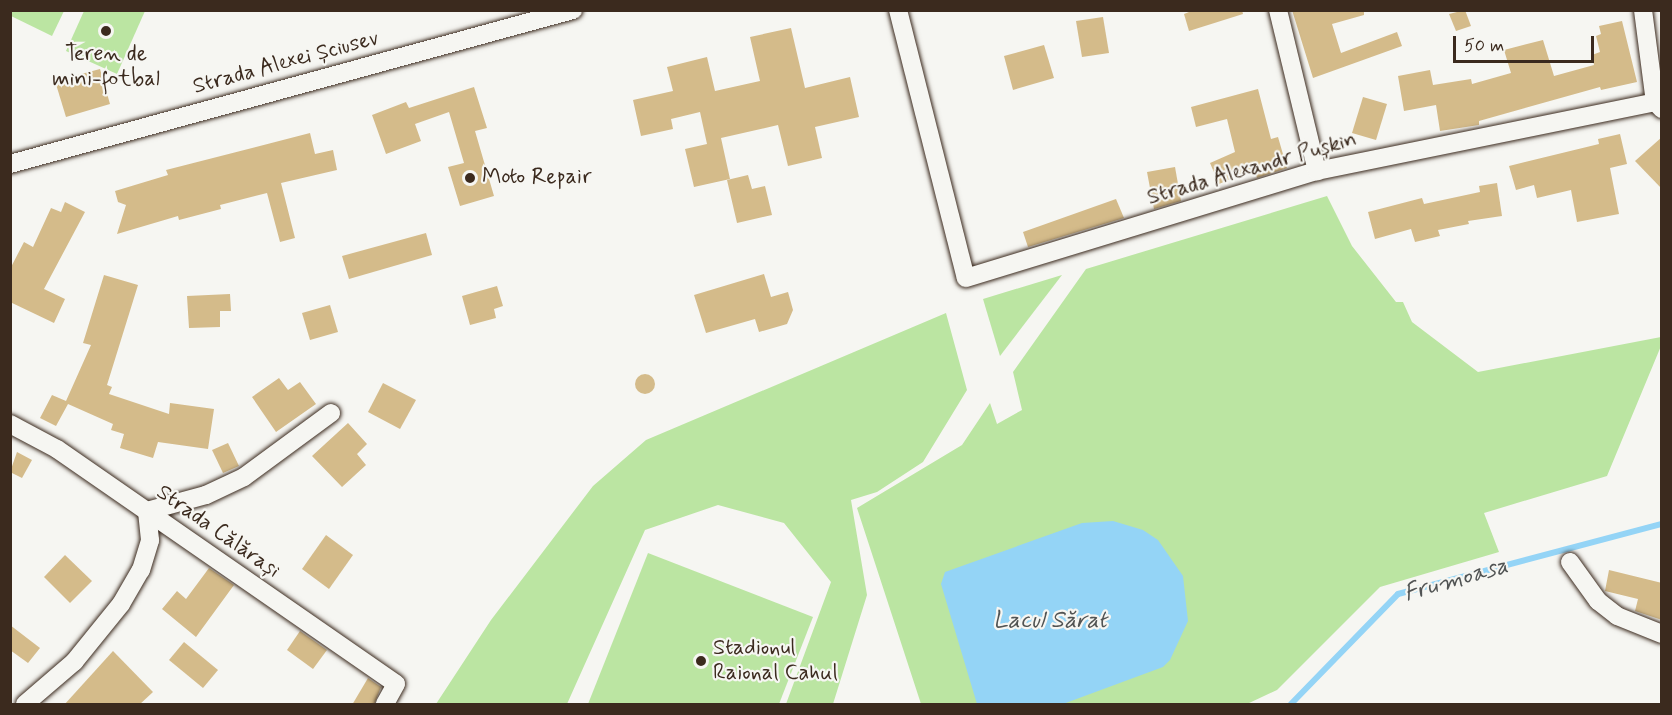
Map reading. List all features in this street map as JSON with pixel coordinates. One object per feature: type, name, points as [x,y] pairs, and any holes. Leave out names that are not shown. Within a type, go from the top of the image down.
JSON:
[{"type":"street","name":"Strada Alexei Șciusev","points":[[10,164],[573,10]]},
{"type":"street","name":"Strada Alexandr Pușkin","points":[[898,10],[966,278],[1317,171],[1659,104]]},
{"type":"street","points":[[1278,10],[1317,171]]},
{"type":"street","points":[[1643,10],[1659,104]]},
{"type":"street","points":[[25,705],[74,662],[122,604],[141,570],[150,540],[147,511],[206,495],[244,477],[331,413]]},
{"type":"street","name":"Strada Călărași","points":[[10,424],[57,449],[396,684],[385,705]]},
{"type":"street","points":[[1570,562],[1598,601],[1617,616],[1662,634]]},
{"type":"green space","points":[[11,10],[64,11],[52,36],[11,16]]},
{"type":"green space","name":"Teren de mini-fotbal","points":[[84,11],[145,11],[117,74],[66,51]]},
{"type":"green space","points":[[1327,196],[1352,246],[1396,302],[1403,302],[1412,322],[1478,372],[1661,337],[1661,346],[1607,476],[1484,513],[1499,552],[1380,587],[1277,690],[1247,704],[921,704],[857,508],[962,445],[990,403],[997,424],[1022,410],[1013,372],[1086,269]]},
{"type":"green space","points":[[1062,275],[1000,356],[983,299]]},
{"type":"green space","points":[[946,313],[967,390],[923,462],[877,492],[851,500],[867,595],[833,704],[786,704],[831,582],[784,523],[718,505],[645,530],[567,704],[436,704],[491,620],[593,486],[646,440]]},
{"type":"green space","name":"Stadionul Raional Cahul","points":[[648,553],[813,617],[779,704],[588,704]]},
{"type":"water","name":"Lacul Sărat","points":[[1113,521],[1143,530],[1158,540],[1183,576],[1188,621],[1170,660],[1163,667],[1063,704],[977,704],[941,584],[945,572],[1082,523]]},
{"type":"building","points":[[1194,10],[1242,10],[1243,14],[1189,31],[1184,14]]},
{"type":"building","points":[[1292,10],[1364,10],[1364,15],[1332,24],[1341,53],[1397,32],[1402,46],[1313,78]]},
{"type":"building","points":[[1465,10],[1471,26],[1456,31],[1449,14]]},
{"type":"building","points":[[1103,17],[1109,53],[1082,57],[1076,21]]},
{"type":"building","points":[[1622,21],[1637,82],[1601,90],[1600,87],[1479,121],[1479,125],[1440,131],[1436,105],[1404,111],[1398,76],[1430,70],[1433,85],[1471,79],[1472,84],[1511,73],[1504,50],[1543,40],[1554,76],[1594,65],[1592,55],[1600,52],[1596,36],[1601,34],[1599,26]]},
{"type":"building","points":[[791,28],[805,88],[850,77],[859,117],[815,127],[822,158],[788,166],[778,125],[721,138],[730,179],[694,187],[685,149],[707,144],[700,112],[671,119],[673,129],[641,136],[633,100],[673,91],[667,67],[707,57],[715,91],[760,81],[750,37]]},
{"type":"building","points":[[1044,45],[1054,78],[1013,90],[1004,56]]},
{"type":"building","points":[[100,69],[110,104],[66,117],[55,81]]},
{"type":"building","points":[[474,87],[487,128],[475,131],[494,196],[460,206],[448,167],[464,163],[449,112],[415,124],[421,141],[386,154],[372,115],[406,102],[409,108]]},
{"type":"building","points":[[1258,89],[1271,139],[1278,137],[1287,168],[1257,178],[1254,169],[1219,184],[1210,163],[1235,152],[1227,119],[1196,127],[1191,107]]},
{"type":"building","points":[[1363,97],[1387,104],[1376,140],[1352,133]]},
{"type":"building","points":[[310,133],[315,154],[333,150],[337,170],[281,183],[295,238],[280,242],[267,193],[220,205],[221,209],[179,220],[178,216],[117,234],[126,205],[118,202],[115,191],[168,175],[166,170]]},
{"type":"building","points":[[1620,134],[1627,164],[1610,168],[1619,214],[1577,222],[1571,190],[1537,198],[1534,185],[1516,190],[1509,166],[1599,144],[1598,139]]},
{"type":"building","points":[[1662,137],[1662,189],[1635,161]]},
{"type":"building","points":[[1175,167],[1181,201],[1154,209],[1147,172]]},
{"type":"building","points":[[748,175],[752,189],[765,186],[772,215],[737,223],[727,180]]},
{"type":"building","points":[[1497,183],[1502,216],[1468,221],[1469,224],[1438,230],[1440,236],[1415,242],[1411,229],[1375,239],[1368,212],[1422,198],[1424,204],[1480,192],[1479,186]]},
{"type":"building","points":[[1116,199],[1124,218],[1028,247],[1023,232]]},
{"type":"building","points":[[65,202],[85,212],[44,289],[65,299],[54,323],[10,302],[10,269],[24,242],[33,247],[51,208],[61,212]]},
{"type":"building","points":[[426,233],[432,255],[349,279],[342,256]]},
{"type":"building","points":[[764,274],[771,297],[788,292],[793,310],[787,324],[759,332],[755,319],[706,333],[694,295]]},
{"type":"building","points":[[104,275],[138,285],[107,385],[112,387],[109,394],[169,414],[170,403],[214,409],[208,449],[158,442],[153,458],[120,448],[124,434],[111,430],[113,424],[68,404],[56,426],[40,418],[52,395],[66,401],[91,345],[83,343]]},
{"type":"building","points":[[497,286],[503,306],[494,309],[496,318],[470,325],[462,296]]},
{"type":"building","points":[[230,294],[231,311],[220,311],[220,327],[189,328],[187,296]]},
{"type":"building","points":[[330,305],[338,332],[310,340],[302,313]]},
{"type":"building","points":[[641,374],[649,374],[655,380],[655,388],[649,394],[641,394],[635,388],[635,380]]},
{"type":"building","points":[[279,378],[288,390],[300,382],[316,404],[276,432],[252,397]]},
{"type":"building","points":[[383,383],[416,400],[400,429],[368,412]]},
{"type":"building","points":[[348,423],[367,444],[357,454],[366,465],[342,487],[312,456]]},
{"type":"building","points":[[228,443],[239,466],[223,473],[212,450]]},
{"type":"building","points":[[17,452],[32,460],[22,478],[10,472]]},
{"type":"building","points":[[326,535],[353,555],[329,589],[302,569]]},
{"type":"building","points":[[65,555],[92,581],[70,603],[44,577]]},
{"type":"building","points":[[209,568],[234,585],[196,637],[162,609],[177,591],[186,599]]},
{"type":"building","points":[[1609,570],[1662,583],[1662,620],[1635,611],[1638,599],[1605,591]]},
{"type":"building","points":[[10,625],[40,648],[28,663],[10,650]]},
{"type":"building","points":[[300,631],[327,650],[313,669],[287,650]]},
{"type":"building","points":[[184,642],[218,670],[203,688],[169,660]]},
{"type":"building","points":[[113,651],[153,692],[139,705],[64,705]]},
{"type":"building","points":[[368,678],[381,687],[374,705],[352,705]]},
{"type":"waterway","name":"Frumoasa","points":[[1291,704],[1398,594],[1662,524]]},
{"type":"place","name":"Teren de mini-fotbal","points":[[106,31]]},
{"type":"place","name":"Moto Repair","points":[[470,178]]},
{"type":"place","name":"Stadionul Raional Cahul","points":[[701,661]]}]
